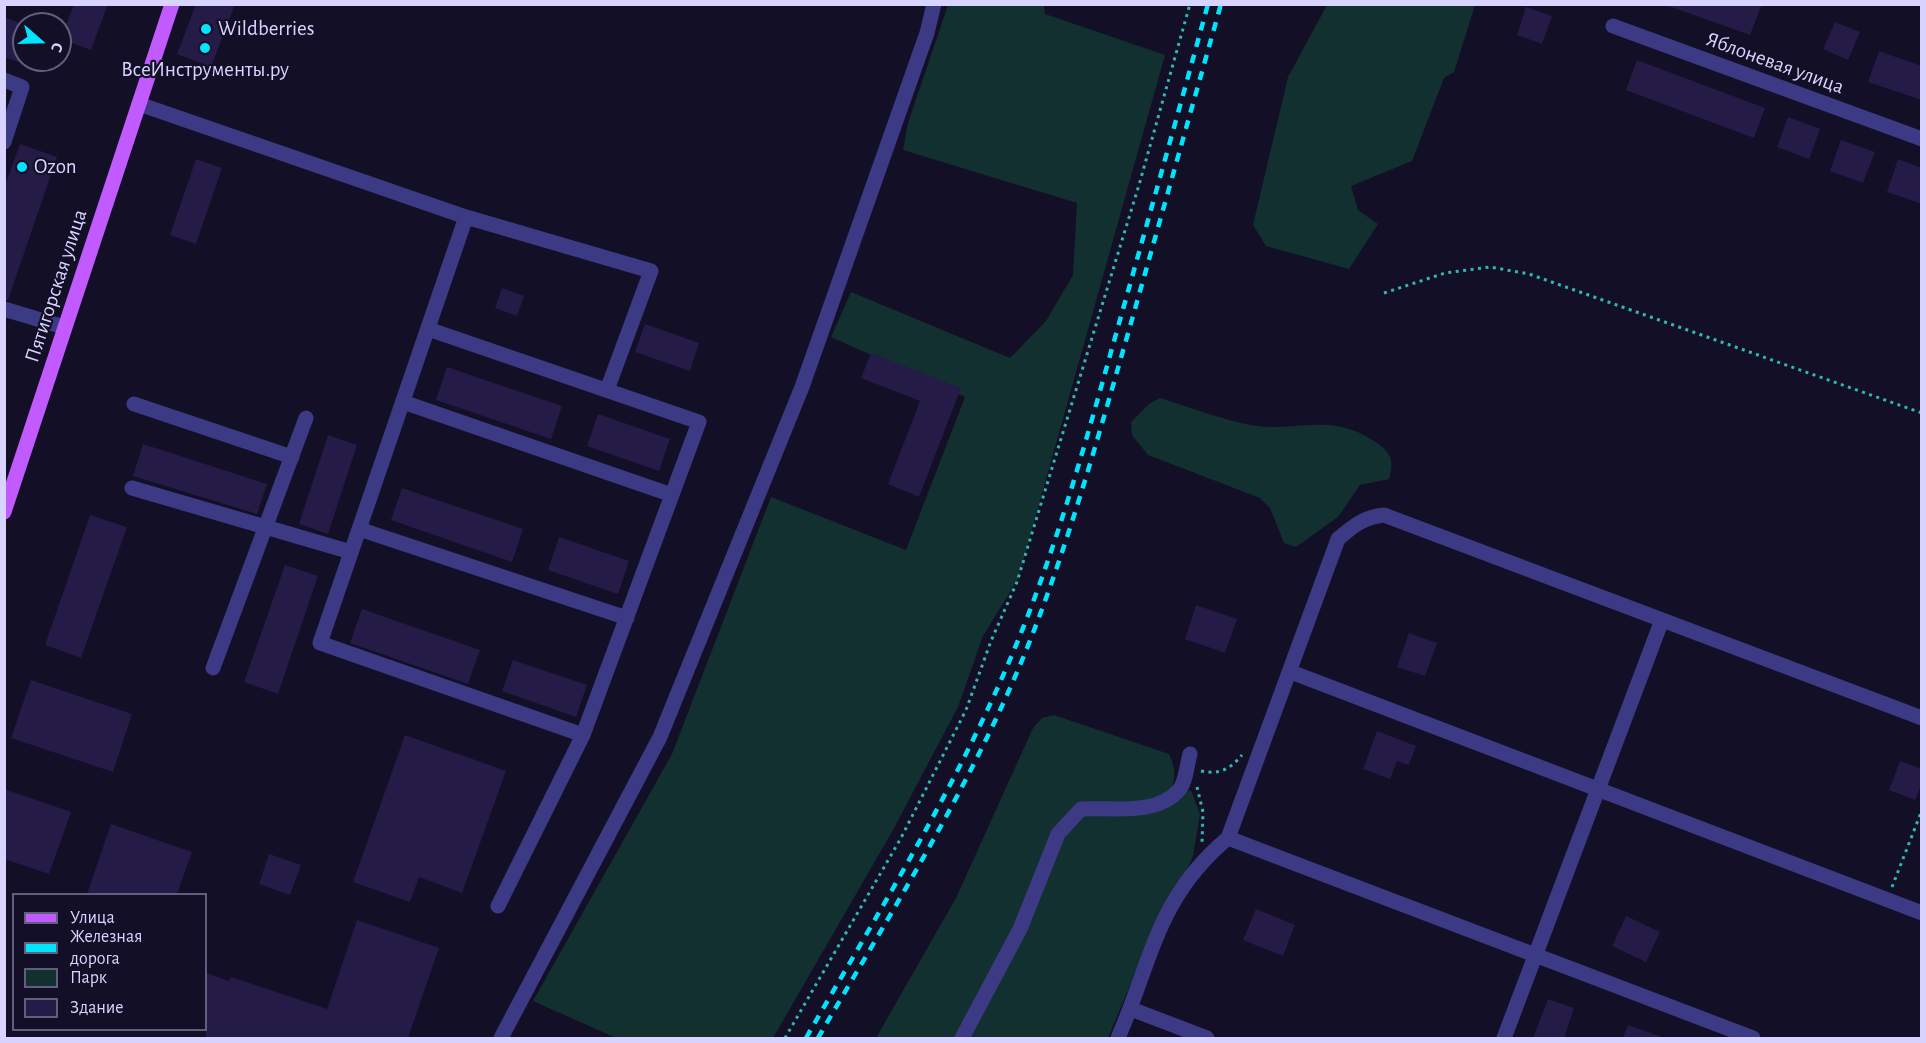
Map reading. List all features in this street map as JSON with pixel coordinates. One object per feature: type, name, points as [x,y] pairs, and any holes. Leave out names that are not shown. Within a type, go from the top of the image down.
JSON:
[{"type":"main road","name":"Пятигорская улица","points":[[4,512],[172,4]]},
{"type":"street","points":[[501,1038],[660,737],[802,387],[927,33],[934,4]]},
{"type":"street","name":"Яблоневая улица","points":[[1613,26],[1922,138]]},
{"type":"street","points":[[4,80],[22,87],[4,142]]},
{"type":"street","points":[[139,104],[466,217],[651,271],[607,390]]},
{"type":"street","points":[[466,217],[320,643],[584,735]]},
{"type":"street","points":[[4,309],[64,327]]},
{"type":"street","points":[[428,329],[699,422],[584,735],[498,906]]},
{"type":"street","points":[[402,402],[672,495]]},
{"type":"street","points":[[134,404],[292,456]]},
{"type":"street","points":[[213,668],[306,418]]},
{"type":"street","points":[[132,488],[351,552]]},
{"type":"street","points":[[1118,1038],[1131,1009],[1161,925],[1186,879],[1202,860],[1228,838],[1291,672],[1338,539],[1354,525],[1369,517],[1384,515],[1922,718]]},
{"type":"street","points":[[359,529],[627,618]]},
{"type":"street","points":[[1504,1038],[1662,620]]},
{"type":"street","points":[[1291,672],[1922,913]]},
{"type":"street","points":[[962,1038],[1020,929],[1058,834],[1069,820],[1081,809],[1152,806],[1167,800],[1181,788],[1188,761]]},
{"type":"street","points":[[1228,838],[1533,957],[1753,1038]]},
{"type":"street","points":[[1131,1009],[1207,1038]]},
{"type":"path","points":[[785,1038],[906,828],[966,710],[991,641],[1017,582],[1139,184],[1190,4]]},
{"type":"path","points":[[1384,293],[1445,273],[1490,267],[1529,274],[1922,413]]},
{"type":"path","points":[[1188,761],[1220,773],[1230,768],[1245,750]]},
{"type":"path","points":[[1188,761],[1203,812],[1202,860]]},
{"type":"path","points":[[1887,901],[1922,810]]},
{"type":"green space","points":[[948,5],[1044,5],[1045,14],[1165,55],[1018,579],[983,636],[958,707],[893,830],[773,1038],[616,1038],[533,1001],[672,754],[771,497],[906,550],[965,397],[831,337],[851,292],[1010,358],[1046,321],[1073,275],[1077,203],[903,150],[908,123]]},
{"type":"green space","points":[[1327,5],[1475,5],[1454,72],[1444,78],[1412,161],[1351,186],[1358,210],[1378,224],[1349,269],[1266,246],[1253,225],[1288,77]]},
{"type":"green space","points":[[1160,398],[1222,418],[1258,426],[1330,425],[1359,433],[1374,441],[1387,452],[1391,461],[1389,479],[1360,485],[1338,517],[1296,547],[1284,543],[1270,508],[1260,498],[1148,455],[1132,435],[1131,422],[1149,404]]},
{"type":"green space","points":[[1054,715],[1169,754],[1174,776],[1172,787],[1166,798],[1191,790],[1200,814],[1193,856],[1184,877],[1156,923],[1108,1038],[876,1038],[956,898],[1033,728],[1042,718]]},
{"type":"building","points":[[74,4],[108,4],[91,50],[72,43],[71,12]]},
{"type":"building","name":"Wildberries","points":[[196,4],[235,4],[211,67],[177,54]]},
{"type":"building","points":[[1663,4],[1762,4],[1750,35]]},
{"type":"building","points":[[1526,7],[1552,16],[1542,44],[1517,35]]},
{"type":"building","points":[[4,17],[12,20],[12,60],[4,57]]},
{"type":"building","points":[[1835,22],[1860,32],[1848,60],[1823,49]]},
{"type":"building","points":[[1879,51],[1922,66],[1922,100],[1868,82]]},
{"type":"building","points":[[1637,60],[1765,108],[1754,138],[1626,90]]},
{"type":"building","points":[[1788,117],[1820,129],[1809,159],[1777,147]]},
{"type":"building","points":[[1841,140],[1875,152],[1863,183],[1830,171]]},
{"type":"building","points":[[20,144],[57,157],[8,300],[4,300],[4,188]]},
{"type":"building","points":[[196,159],[222,168],[196,244],[170,235]]},
{"type":"building","points":[[1898,159],[1922,168],[1922,204],[1887,192]]},
{"type":"building","points":[[502,288],[524,296],[517,316],[495,308]]},
{"type":"building","points":[[645,324],[699,343],[690,371],[635,352]]},
{"type":"building","points":[[871,353],[961,388],[919,497],[888,484],[920,401],[861,378]]},
{"type":"building","points":[[447,367],[562,406],[551,439],[436,400]]},
{"type":"building","points":[[598,414],[670,439],[659,471],[587,446]]},
{"type":"building","points":[[328,435],[357,445],[328,534],[299,524]]},
{"type":"building","points":[[143,444],[267,484],[257,514],[133,476]]},
{"type":"building","points":[[402,488],[523,529],[512,562],[391,520]]},
{"type":"building","points":[[90,515],[127,527],[81,658],[45,645]]},
{"type":"building","points":[[559,537],[629,561],[618,594],[548,570]]},
{"type":"building","points":[[285,565],[318,576],[278,694],[244,682]]},
{"type":"building","points":[[1196,605],[1237,619],[1225,653],[1185,639]]},
{"type":"building","points":[[362,609],[480,650],[468,684],[350,643]]},
{"type":"building","points":[[1409,633],[1437,643],[1425,676],[1397,667]]},
{"type":"building","points":[[513,660],[587,685],[576,717],[502,691]]},
{"type":"building","points":[[31,680],[132,714],[113,772],[11,738]]},
{"type":"building","points":[[1377,731],[1416,746],[1409,765],[1397,761],[1390,779],[1363,769]]},
{"type":"building","points":[[405,735],[506,771],[462,893],[419,877],[410,902],[353,882]]},
{"type":"building","points":[[1900,761],[1922,769],[1922,783],[1915,800],[1889,790]]},
{"type":"building","points":[[4,789],[71,812],[49,874],[4,859]]},
{"type":"building","points":[[111,824],[192,852],[177,893],[87,893]]},
{"type":"building","points":[[269,854],[301,865],[290,895],[259,884]]},
{"type":"building","points":[[1256,909],[1295,925],[1283,956],[1243,940]]},
{"type":"building","points":[[1626,916],[1660,932],[1646,962],[1612,946]]},
{"type":"building","points":[[357,920],[439,948],[408,1038],[206,1038],[207,973],[229,981],[231,977],[327,1009]]},
{"type":"building","points":[[1548,999],[1574,1008],[1564,1038],[1533,1038]]},
{"type":"building","points":[[1628,1025],[1662,1037],[1662,1038],[1623,1038]]},
{"type":"railway","points":[[806,1038],[948,789],[999,686],[1021,633],[1061,522],[1084,447],[1208,4]]},
{"type":"railway","points":[[818,1038],[961,789],[987,738],[1033,633],[1061,557],[1097,440],[1221,4]]},
{"type":"place","name":"Wildberries","points":[[206,29]]},
{"type":"place","name":"ВсеИнструменты.ру","points":[[205,48]]},
{"type":"place","name":"Ozon","points":[[22,167]]}]
